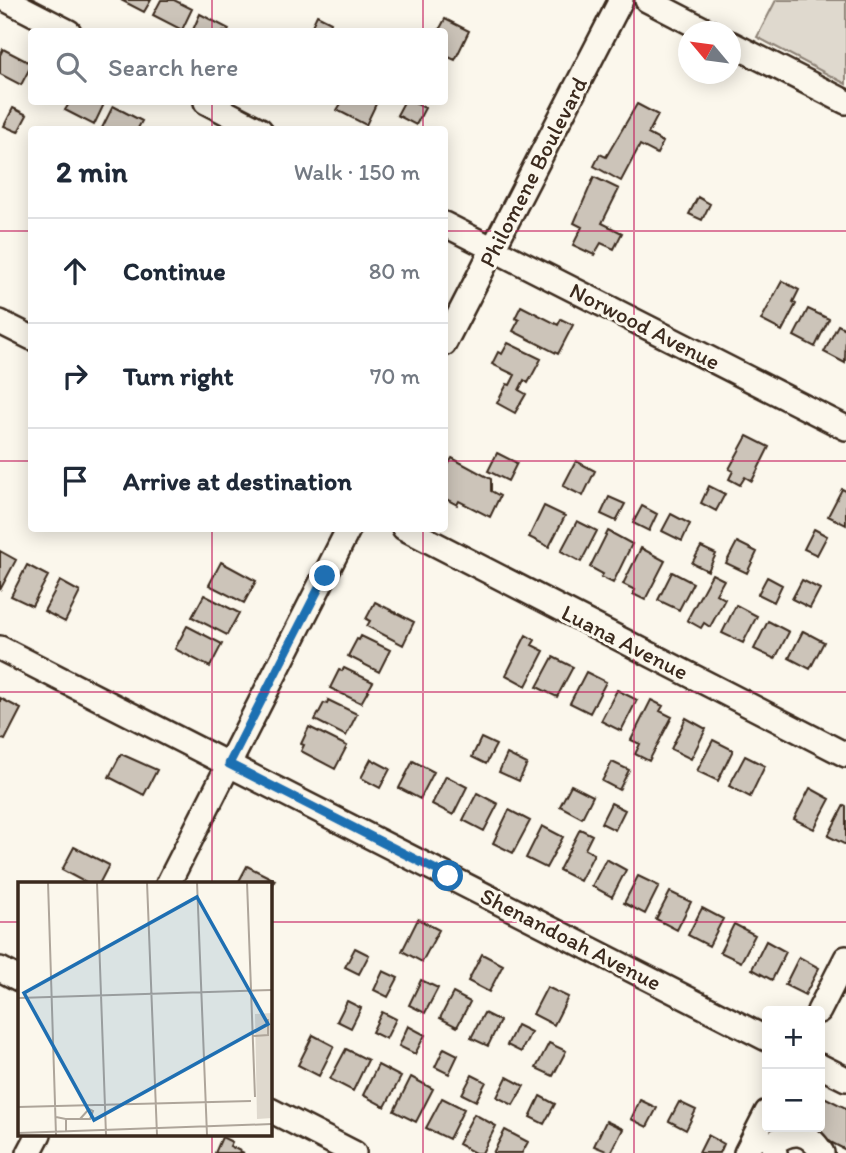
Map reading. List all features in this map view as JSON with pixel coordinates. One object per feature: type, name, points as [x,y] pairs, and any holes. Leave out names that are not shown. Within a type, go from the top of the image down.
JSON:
[{"type":"street","points":[[7,0],[61,28]]},
{"type":"street","name":"Philomene Boulevard","points":[[448,336],[621,0]]},
{"type":"street","points":[[648,0],[688,21]]},
{"type":"street","points":[[741,49],[846,102]]},
{"type":"street","points":[[212,105],[252,126]]},
{"type":"street","name":"Norwood Avenue","points":[[448,226],[846,428]]},
{"type":"street","points":[[0,322],[28,336]]},
{"type":"street","points":[[169,882],[347,532]]},
{"type":"street","name":"Luana Avenue","points":[[412,532],[846,755]]},
{"type":"street","name":"Shenandoah Avenue","points":[[0,648],[762,1037]]},
{"type":"street","points":[[822,1006],[846,958]]},
{"type":"street","points":[[0,969],[18,978]]},
{"type":"street","points":[[825,1068],[846,1079]]},
{"type":"street","points":[[271,1111],[354,1153]]},
{"type":"street","points":[[746,1153],[762,1122]]},
{"type":"street","points":[[775,1153],[772,1144],[785,1134],[794,1133],[802,1134],[822,1153]]},
{"type":"street","points":[[29,1153],[38,1136]]},
{"type":"shaded area","points":[[776,0],[846,0],[846,84],[757,37]]},
{"type":"building","points":[[121,0],[151,0],[144,12]]},
{"type":"building","points":[[161,0],[174,0],[192,9],[183,28],[153,15]]},
{"type":"building","points":[[200,14],[227,28],[194,28]]},
{"type":"building","points":[[317,15],[331,22],[329,28],[311,28]]},
{"type":"building","points":[[445,19],[469,31],[455,60],[448,57],[448,28],[440,28]]},
{"type":"building","points":[[3,49],[28,62],[28,72],[21,85],[0,74],[0,55]]},
{"type":"building","points":[[637,104],[658,115],[648,134],[663,142],[657,154],[640,145],[621,181],[594,166],[600,154],[606,157]]},
{"type":"building","points":[[68,105],[104,105],[94,125],[65,110]]},
{"type":"building","points":[[340,105],[376,105],[366,125],[337,110]]},
{"type":"building","points":[[402,105],[419,105],[425,108],[416,125],[397,115]]},
{"type":"building","points":[[113,106],[142,121],[139,126],[103,126]]},
{"type":"building","points":[[13,108],[27,115],[18,132],[4,126]]},
{"type":"building","points":[[594,177],[619,189],[602,223],[622,233],[614,249],[601,243],[594,255],[573,245],[582,227],[574,223]]},
{"type":"building","points":[[698,197],[710,204],[702,220],[689,214]]},
{"type":"building","points":[[782,281],[799,290],[793,302],[796,304],[782,331],[761,320]]},
{"type":"building","points":[[521,306],[558,325],[561,319],[573,325],[558,354],[513,331],[519,320],[515,318]]},
{"type":"building","points":[[808,309],[829,319],[815,347],[794,336]]},
{"type":"building","points":[[838,325],[846,329],[845,363],[824,352]]},
{"type":"building","points":[[508,343],[541,359],[528,383],[524,380],[519,390],[526,394],[515,413],[497,403],[515,375],[492,364],[498,352],[502,354]]},
{"type":"building","points":[[747,436],[769,447],[752,481],[745,477],[740,485],[729,479],[733,471],[729,469]]},
{"type":"building","points":[[497,453],[517,463],[508,481],[488,471]]},
{"type":"building","points":[[452,458],[491,479],[491,491],[500,496],[490,517],[459,501],[457,505],[448,500],[448,465]]},
{"type":"building","points":[[576,461],[595,471],[583,496],[563,486]]},
{"type":"building","points":[[709,486],[725,494],[716,511],[701,503]]},
{"type":"building","points":[[842,489],[846,491],[846,525],[828,516]]},
{"type":"building","points":[[609,497],[625,504],[616,521],[601,514]]},
{"type":"building","points":[[544,506],[565,516],[549,547],[529,537]]},
{"type":"building","points":[[642,506],[657,514],[649,531],[633,523]]},
{"type":"building","points":[[671,514],[690,524],[682,541],[662,531]]},
{"type":"building","points":[[577,521],[597,531],[581,562],[561,551]]},
{"type":"building","points":[[814,529],[827,536],[817,555],[804,549]]},
{"type":"building","points":[[608,531],[632,544],[613,583],[590,567]]},
{"type":"building","points":[[737,542],[757,552],[747,573],[726,563]]},
{"type":"building","points":[[701,547],[716,554],[708,571],[692,563]]},
{"type":"building","points":[[641,548],[665,561],[645,600],[633,594],[635,590],[623,584]]},
{"type":"building","points":[[0,551],[16,560],[0,590]]},
{"type":"building","points":[[221,562],[256,581],[244,603],[209,585]]},
{"type":"building","points":[[27,565],[48,576],[32,606],[11,596]]},
{"type":"building","points":[[672,572],[693,583],[679,610],[658,600]]},
{"type":"building","points":[[712,574],[724,580],[716,594],[725,599],[710,627],[704,623],[701,628],[687,620]]},
{"type":"building","points":[[767,577],[782,585],[774,602],[758,594]]},
{"type":"building","points":[[802,580],[820,589],[810,608],[792,599]]},
{"type":"building","points":[[60,581],[80,592],[65,622],[44,611]]},
{"type":"building","points":[[204,595],[239,613],[227,635],[192,617]]},
{"type":"building","points":[[375,602],[414,622],[403,645],[367,626],[370,621],[366,619]]},
{"type":"building","points":[[736,605],[757,616],[743,643],[722,633]]},
{"type":"building","points":[[768,621],[789,632],[775,659],[754,649]]},
{"type":"building","points":[[187,626],[222,644],[210,667],[175,649]]},
{"type":"building","points":[[803,631],[824,642],[810,669],[789,658]]},
{"type":"building","points":[[526,635],[535,640],[532,645],[544,651],[526,686],[506,675]]},
{"type":"building","points":[[361,636],[390,650],[379,672],[348,656]]},
{"type":"building","points":[[553,657],[573,667],[557,697],[537,687]]},
{"type":"building","points":[[344,668],[373,682],[361,703],[330,688],[339,670]]},
{"type":"building","points":[[586,672],[606,682],[590,713],[570,703]]},
{"type":"building","points":[[617,690],[637,700],[621,731],[601,721]]},
{"type":"building","points":[[0,698],[21,709],[5,740],[0,738]]},
{"type":"building","points":[[328,700],[357,714],[346,736],[315,720]]},
{"type":"building","points":[[651,700],[663,706],[660,711],[672,717],[649,761],[635,754],[640,744],[631,740]]},
{"type":"building","points":[[686,718],[706,729],[691,759],[671,749]]},
{"type":"building","points":[[309,727],[347,746],[335,769],[301,751],[304,745],[301,744]]},
{"type":"building","points":[[481,738],[496,745],[486,764],[472,757]]},
{"type":"building","points":[[713,740],[733,750],[718,781],[697,771]]},
{"type":"building","points":[[121,754],[157,770],[144,795],[109,777]]},
{"type":"building","points":[[507,754],[527,764],[519,781],[499,772]]},
{"type":"building","points":[[745,756],[765,766],[750,797],[729,786]]},
{"type":"building","points":[[371,759],[390,769],[380,788],[361,778]]},
{"type":"building","points":[[413,761],[434,772],[420,799],[399,788]]},
{"type":"building","points":[[612,762],[629,770],[619,790],[602,781]]},
{"type":"building","points":[[446,776],[467,787],[453,815],[432,804]]},
{"type":"building","points":[[571,785],[593,796],[582,818],[560,806]]},
{"type":"building","points":[[810,788],[830,799],[814,829],[794,819]]},
{"type":"building","points":[[477,793],[498,804],[484,831],[463,820]]},
{"type":"building","points":[[611,803],[625,810],[615,830],[601,823]]},
{"type":"building","points":[[844,805],[846,806],[846,845],[828,836]]},
{"type":"building","points":[[509,810],[530,821],[513,853],[493,843]]},
{"type":"building","points":[[542,826],[563,837],[546,868],[526,858]]},
{"type":"building","points":[[580,829],[592,835],[585,849],[594,854],[580,881],[559,870]]},
{"type":"building","points":[[74,847],[109,865],[100,882],[84,882],[62,870]]},
{"type":"building","points":[[606,859],[626,870],[612,897],[592,886]]},
{"type":"building","points":[[247,866],[275,880],[271,888],[271,882],[239,882]]},
{"type":"building","points":[[638,876],[659,886],[645,914],[624,903]]},
{"type":"building","points":[[670,892],[691,902],[677,930],[656,919]]},
{"type":"building","points":[[702,908],[723,919],[709,946],[688,935]]},
{"type":"building","points":[[418,919],[439,930],[422,962],[402,951]]},
{"type":"building","points":[[734,924],[755,935],[741,962],[720,952]]},
{"type":"building","points":[[766,941],[786,952],[772,980],[752,969]]},
{"type":"building","points":[[355,948],[369,955],[359,974],[345,967]]},
{"type":"building","points":[[482,954],[503,965],[489,992],[468,981]]},
{"type":"building","points":[[799,957],[819,968],[805,995],[785,985]]},
{"type":"building","points":[[383,971],[398,978],[388,997],[374,990]]},
{"type":"building","points":[[421,980],[438,988],[425,1013],[409,1005]]},
{"type":"building","points":[[547,987],[568,997],[554,1025],[533,1014]]},
{"type":"building","points":[[453,993],[470,1002],[457,1027],[440,1018]]},
{"type":"building","points":[[347,1001],[361,1008],[351,1028],[337,1021]]},
{"type":"building","points":[[382,1012],[396,1019],[386,1039],[372,1032]]},
{"type":"building","points":[[484,1013],[500,1021],[488,1046],[471,1038]]},
{"type":"building","points":[[517,1025],[531,1032],[521,1052],[507,1045]]},
{"type":"building","points":[[408,1026],[425,1035],[415,1054],[399,1046]]},
{"type":"building","points":[[313,1035],[334,1046],[319,1076],[298,1065]]},
{"type":"building","points":[[549,1043],[566,1051],[553,1076],[536,1068]]},
{"type":"building","points":[[444,1048],[458,1055],[449,1074],[435,1067]]},
{"type":"building","points":[[346,1049],[368,1060],[353,1091],[330,1079]]},
{"type":"building","points":[[378,1065],[401,1077],[385,1107],[363,1095]]},
{"type":"building","points":[[472,1075],[486,1082],[476,1101],[462,1094]]},
{"type":"building","points":[[411,1077],[433,1089],[416,1122],[394,1111]]},
{"type":"building","points":[[507,1077],[524,1086],[513,1105],[497,1097]]},
{"type":"building","points":[[540,1096],[555,1104],[544,1124],[530,1117]]},
{"type":"building","points":[[442,1098],[464,1109],[449,1139],[426,1128]]},
{"type":"building","points":[[825,1098],[846,1108],[846,1150],[811,1132],[825,1132]]},
{"type":"building","points":[[640,1100],[657,1108],[647,1127],[631,1119]]},
{"type":"building","points":[[679,1102],[696,1110],[686,1130],[669,1121]]},
{"type":"building","points":[[474,1114],[496,1126],[482,1153],[475,1153],[458,1144]]},
{"type":"building","points":[[606,1121],[623,1129],[611,1153],[594,1146]]},
{"type":"building","points":[[505,1130],[528,1142],[522,1153],[493,1153]]},
{"type":"building","points":[[708,1135],[724,1144],[720,1153],[699,1153]]},
{"type":"building","points":[[222,1137],[232,1142],[230,1146],[244,1153],[215,1153]]},
{"type":"route","points":[[325,576],[229,764],[448,876]]}]
